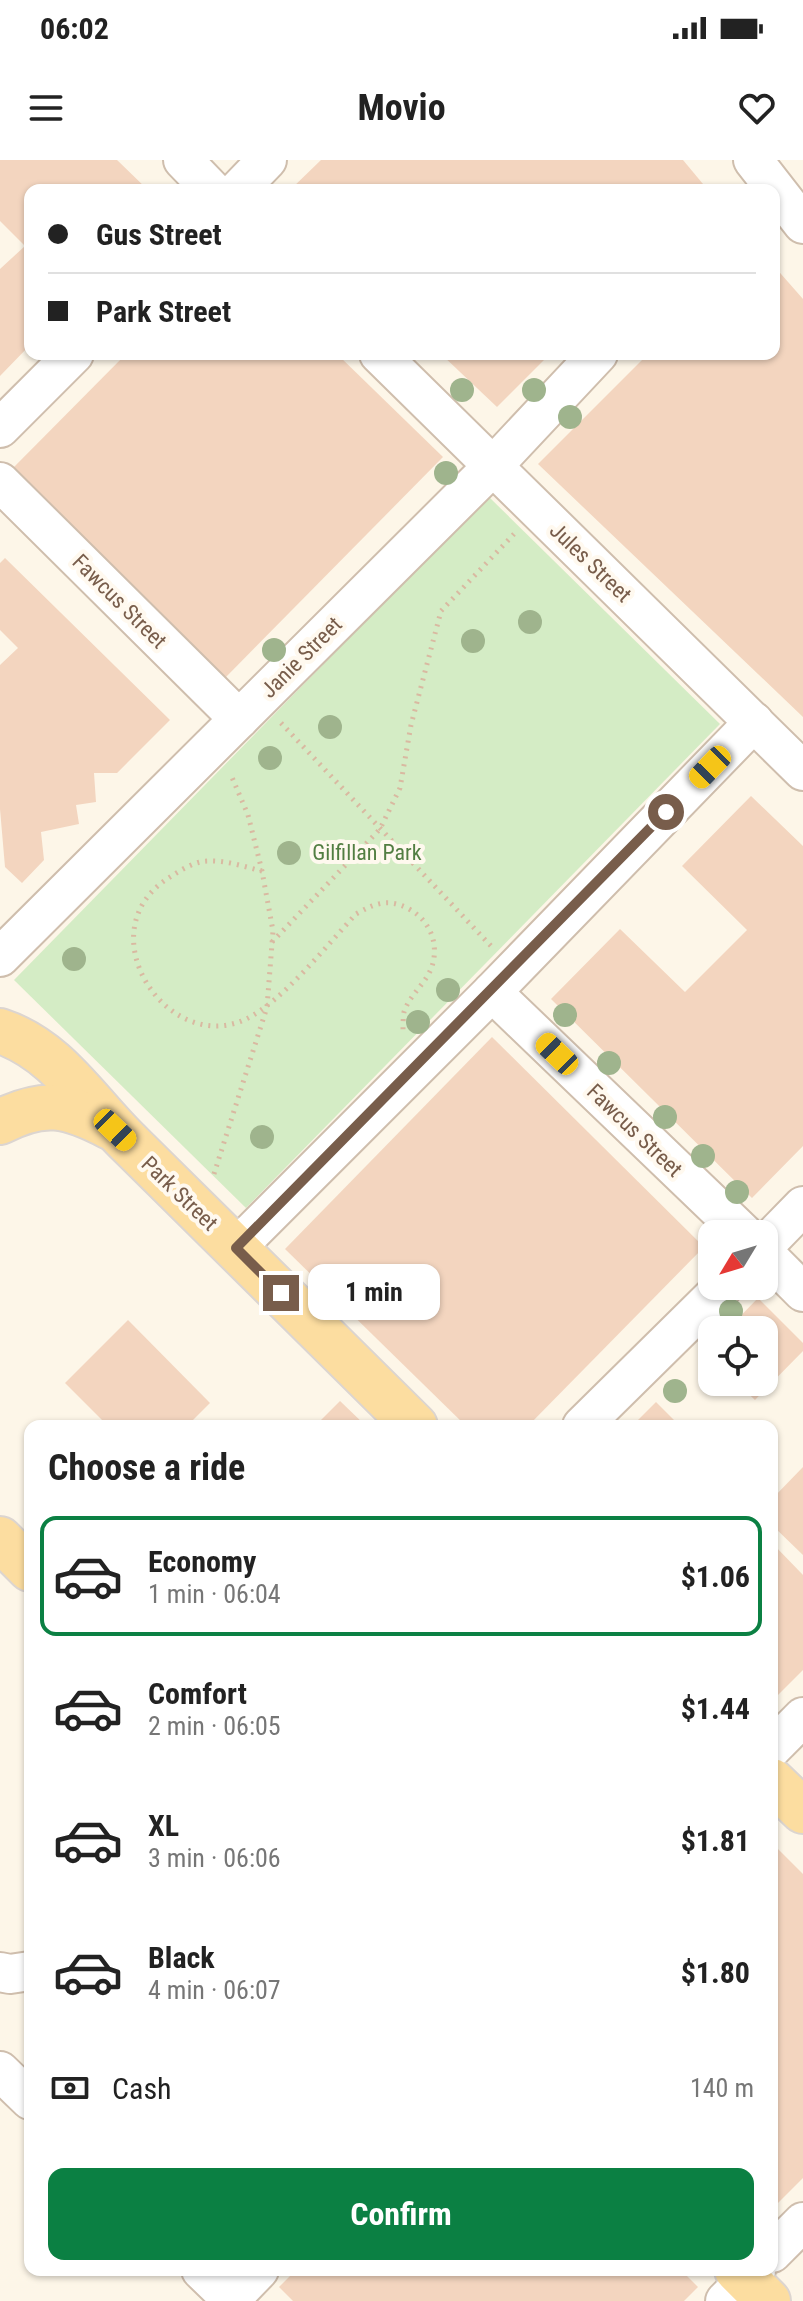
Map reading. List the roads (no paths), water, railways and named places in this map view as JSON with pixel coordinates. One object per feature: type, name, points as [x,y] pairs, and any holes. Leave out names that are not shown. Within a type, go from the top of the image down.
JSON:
[{"type":"main road","name":"Park Street","points":[[0,1031],[19,1038],[53,1061],[85,1093],[115,1130],[409,1420]]},
{"type":"main road","name":"Park Street","points":[[0,1122],[46,1107],[78,1110],[115,1130]]},
{"type":"main road","points":[[0,1539],[24,1563]]},
{"type":"main road","points":[[778,1787],[803,1811]]},
{"type":"street","points":[[183,160],[206,184]]},
{"type":"street","points":[[244,184],[267,160]]},
{"type":"street","points":[[780,194],[803,224]]},
{"type":"street","points":[[0,428],[68,360]]},
{"type":"street","name":"Jules Street","points":[[385,360],[803,771]]},
{"type":"street","name":"Janie Street","points":[[0,957],[493,466],[592,360]]},
{"type":"street","name":"Fawcus Street","points":[[0,482],[237,721]]},
{"type":"street","points":[[236,1248],[754,722]]},
{"type":"street","name":"Fawcus Street","points":[[502,981],[731,1220]]},
{"type":"street","points":[[778,1232],[803,1206]]},
{"type":"street","points":[[778,1267],[803,1292]]},
{"type":"street","points":[[588,1420],[710,1300]]},
{"type":"street","points":[[778,1742],[803,1717]]},
{"type":"street","points":[[0,1972],[24,1972]]},
{"type":"street","points":[[0,2071],[24,2094]]},
{"type":"street","points":[[778,2249],[803,2222]]},
{"type":"street","points":[[207,2276],[231,2300],[253,2276]]},
{"type":"park label","name":"Gilfillan Park","points":[[367,852]]}]
